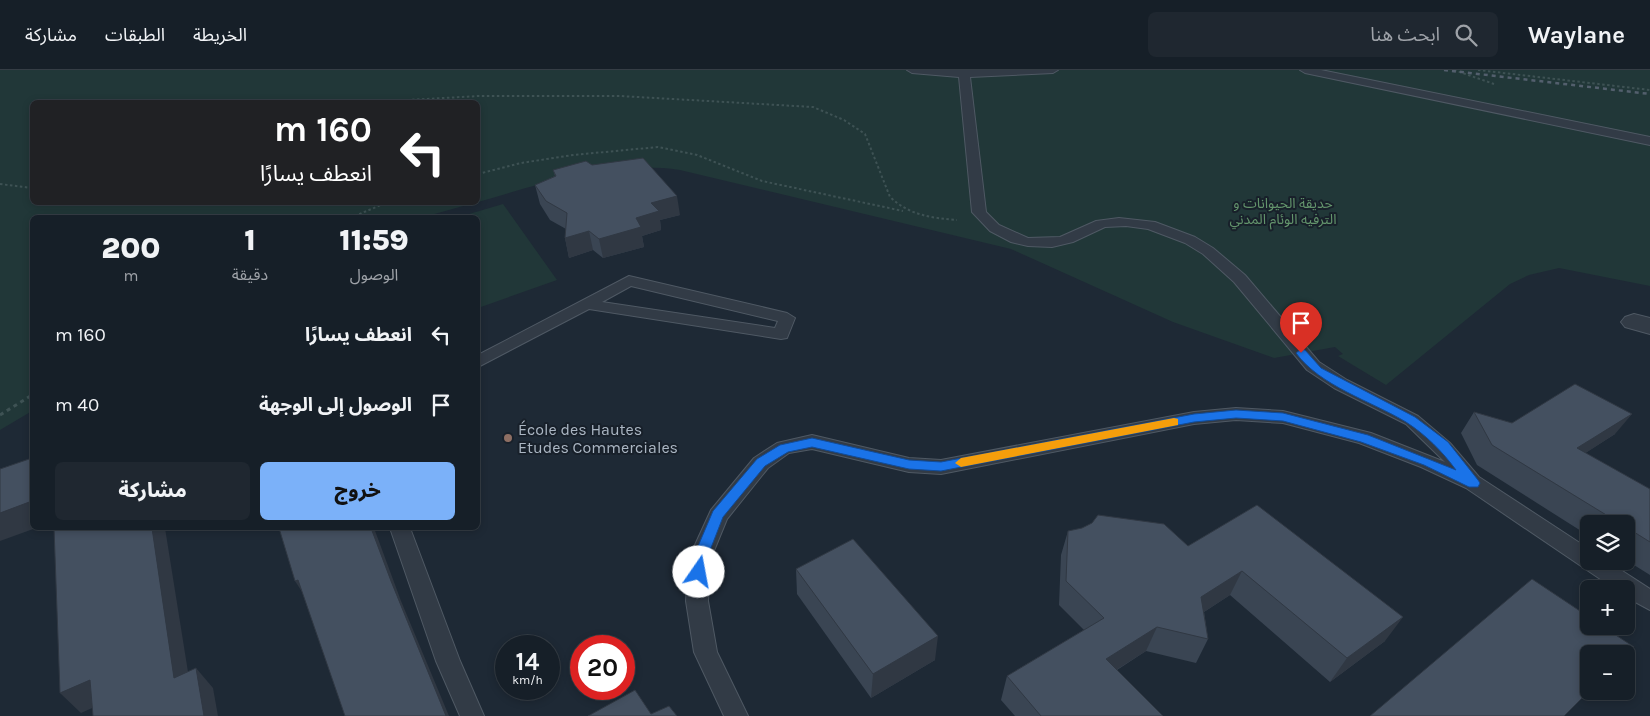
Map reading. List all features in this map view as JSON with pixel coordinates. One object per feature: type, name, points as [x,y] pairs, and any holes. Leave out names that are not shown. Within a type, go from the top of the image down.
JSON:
[{"type":"lane","points":[[912,70],[964,74],[1053,70]]},
{"type":"lane","points":[[1305,70],[1650,141]]},
{"type":"lane","points":[[964,74],[979,212],[984,221],[1005,234],[1038,243],[1064,241],[1101,224],[1114,222],[1149,225],[1190,239],[1209,250],[1230,268],[1318,370],[1411,420],[1443,445],[1474,483]]},
{"type":"lane","points":[[480,361],[630,281],[787,318],[781,334],[587,304]]},
{"type":"lane","points":[[736,716],[706,652],[697,601],[700,558],[718,515],[761,463],[784,448],[812,442],[909,465],[941,467],[1194,418],[1236,414],[1283,417],[1364,438],[1428,462],[1474,483],[1580,555]]},
{"type":"lane","points":[[401,530],[448,661],[472,716]]},
{"type":"lane","points":[[1603,570],[1650,601]]},
{"type":"path","points":[[1478,70],[1650,90]]},
{"type":"path","points":[[408,100],[479,96],[620,96],[754,102],[814,107],[844,120],[865,134],[890,197],[906,212]]},
{"type":"path","points":[[480,174],[564,157],[630,148],[658,147],[697,155],[779,185],[932,218],[984,221]]},
{"type":"path","points":[[0,184],[30,188]]},
{"type":"path","points":[[357,215],[381,205]]},
{"type":"path","points":[[0,415],[30,396]]},
{"type":"green space","name":"حديقة الحيوانات و الترفيه الوئام المدني","points":[[0,70],[1650,70],[1650,286],[1559,268],[1529,275],[1510,284],[1386,385],[1338,356],[1343,354],[1335,347],[1274,358],[1173,322],[1011,249],[680,170],[628,168],[603,171],[553,181],[480,201],[480,100],[30,100],[30,205],[467,205],[431,215],[30,215],[30,412],[0,430]]},
{"type":"green space","points":[[503,204],[557,280],[480,307],[480,215],[466,215]]},
{"type":"building","points":[[643,158],[677,196],[651,203],[659,211],[636,218],[641,227],[599,239],[589,231],[565,238],[567,213],[546,201],[535,185],[556,176],[553,170],[586,161],[592,165]]},
{"type":"building","points":[[1575,384],[1632,414],[1577,448],[1650,489],[1650,542],[1635,533],[1635,515],[1606,515],[1492,445],[1474,412],[1512,423]]},
{"type":"building","points":[[30,459],[30,502],[0,513],[0,469]]},
{"type":"building","points":[[1257,505],[1403,617],[1347,658],[1242,571],[1201,597],[1208,639],[1157,627],[1106,659],[1163,716],[1041,716],[1007,676],[1104,618],[1066,581],[1068,531],[1082,528],[1092,523],[1098,515],[1164,524],[1188,546]]},
{"type":"building","points":[[54,530],[152,530],[174,678],[196,668],[204,716],[93,716],[90,680],[60,693]]},
{"type":"building","points":[[280,530],[372,530],[446,716],[345,716],[298,580],[295,581]]},
{"type":"building","points":[[853,539],[938,636],[873,674],[796,569]]},
{"type":"building","points":[[1532,579],[1580,611],[1580,635],[1616,635],[1631,645],[1580,645],[1580,700],[1564,716],[1370,716]]},
{"type":"building","points":[[635,690],[651,714],[669,706],[677,716],[588,716],[617,700],[635,700]]},
{"type":"railway","points":[[1444,70],[1650,94]]},
{"type":"slow traffic","points":[[961,463],[1174,422]]},
{"type":"place","name":"École des Hautes Etudes Commerciales","points":[[508,438]]},
{"type":"route","points":[[699,572],[700,558],[718,515],[761,463],[784,448],[812,442],[909,465],[941,467],[1194,418],[1236,414],[1283,417],[1364,438],[1428,462],[1474,483],[1443,445],[1411,420],[1339,383],[1318,370],[1301,353]]}]
